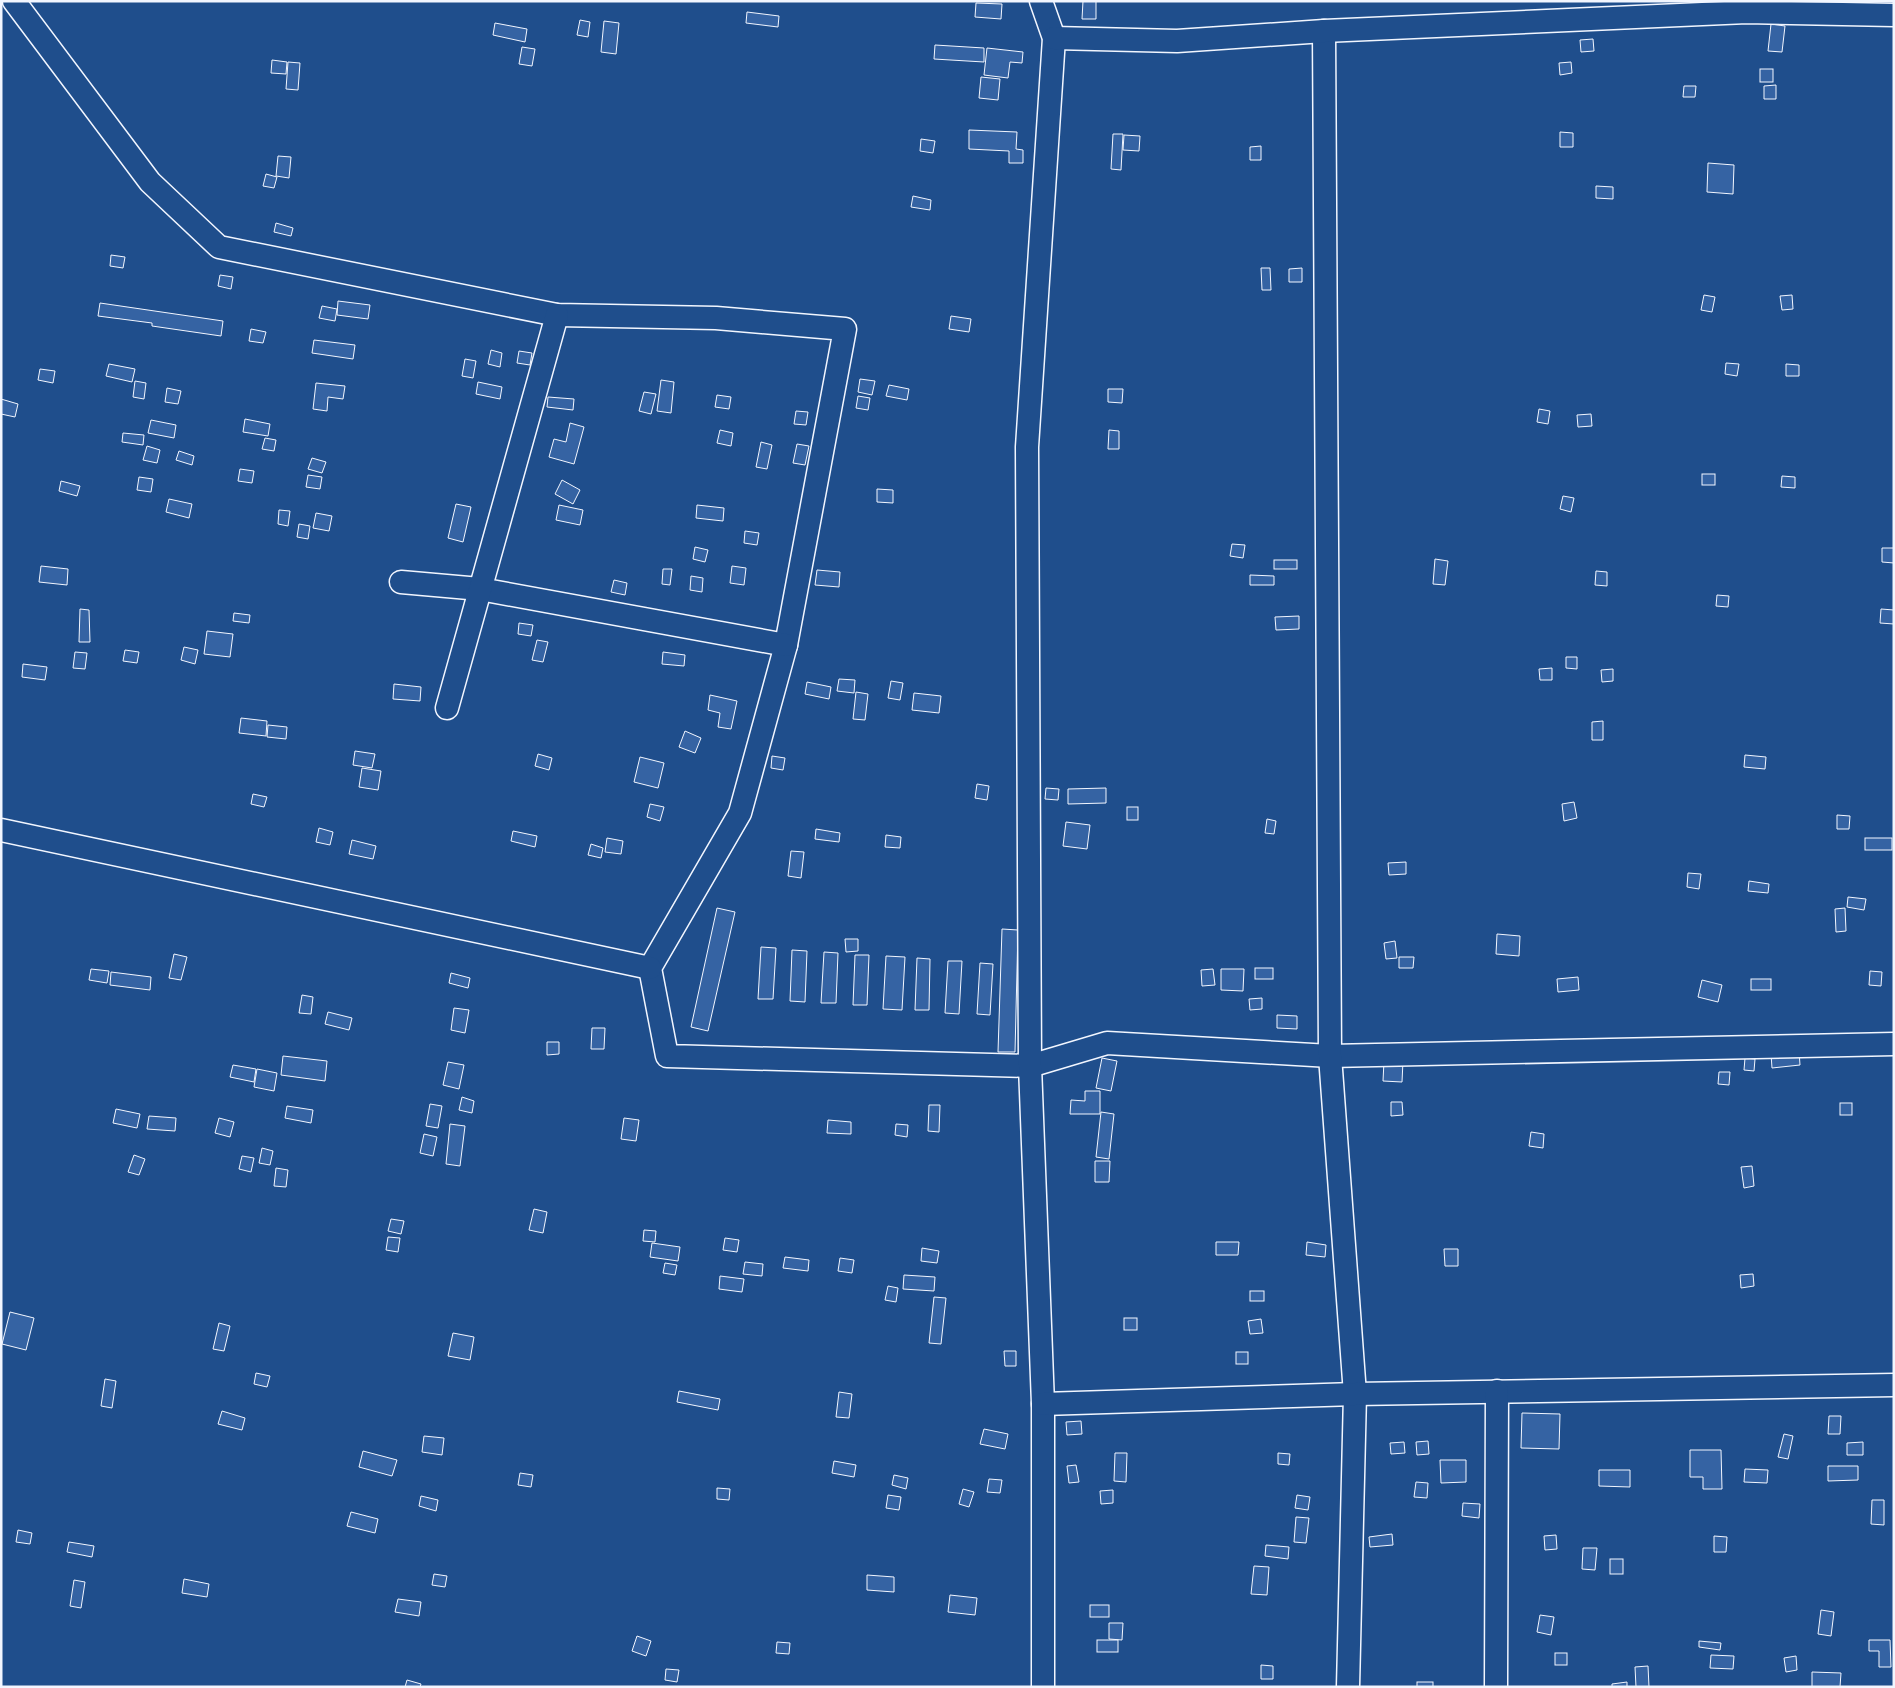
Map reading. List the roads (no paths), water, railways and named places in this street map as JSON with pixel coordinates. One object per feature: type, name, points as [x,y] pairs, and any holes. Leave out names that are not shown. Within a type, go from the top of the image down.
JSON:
[{"type":"street","points":[[14,1],[150,182],[219,247],[557,315],[716,318],[845,329],[786,645],[740,813],[650,968],[667,1056],[1030,1066],[1107,1043],[1330,1056],[1894,1044]]},
{"type":"street","points":[[1041,1],[1054,38],[1027,447],[1030,1066],[1043,1404],[1043,1687]]},
{"type":"street","points":[[1054,38],[1177,41],[1324,31],[1747,12],[1894,15]]},
{"type":"street","points":[[1324,31],[1330,1056],[1355,1394],[1348,1687]]},
{"type":"street","points":[[447,708],[557,315]]},
{"type":"street","points":[[401,582],[480,589],[786,645]]},
{"type":"street","points":[[1,830],[650,968]]},
{"type":"street","points":[[1043,1404],[1355,1394],[1894,1385]]},
{"type":"street","points":[[1496,1687],[1497,1391]]}]
